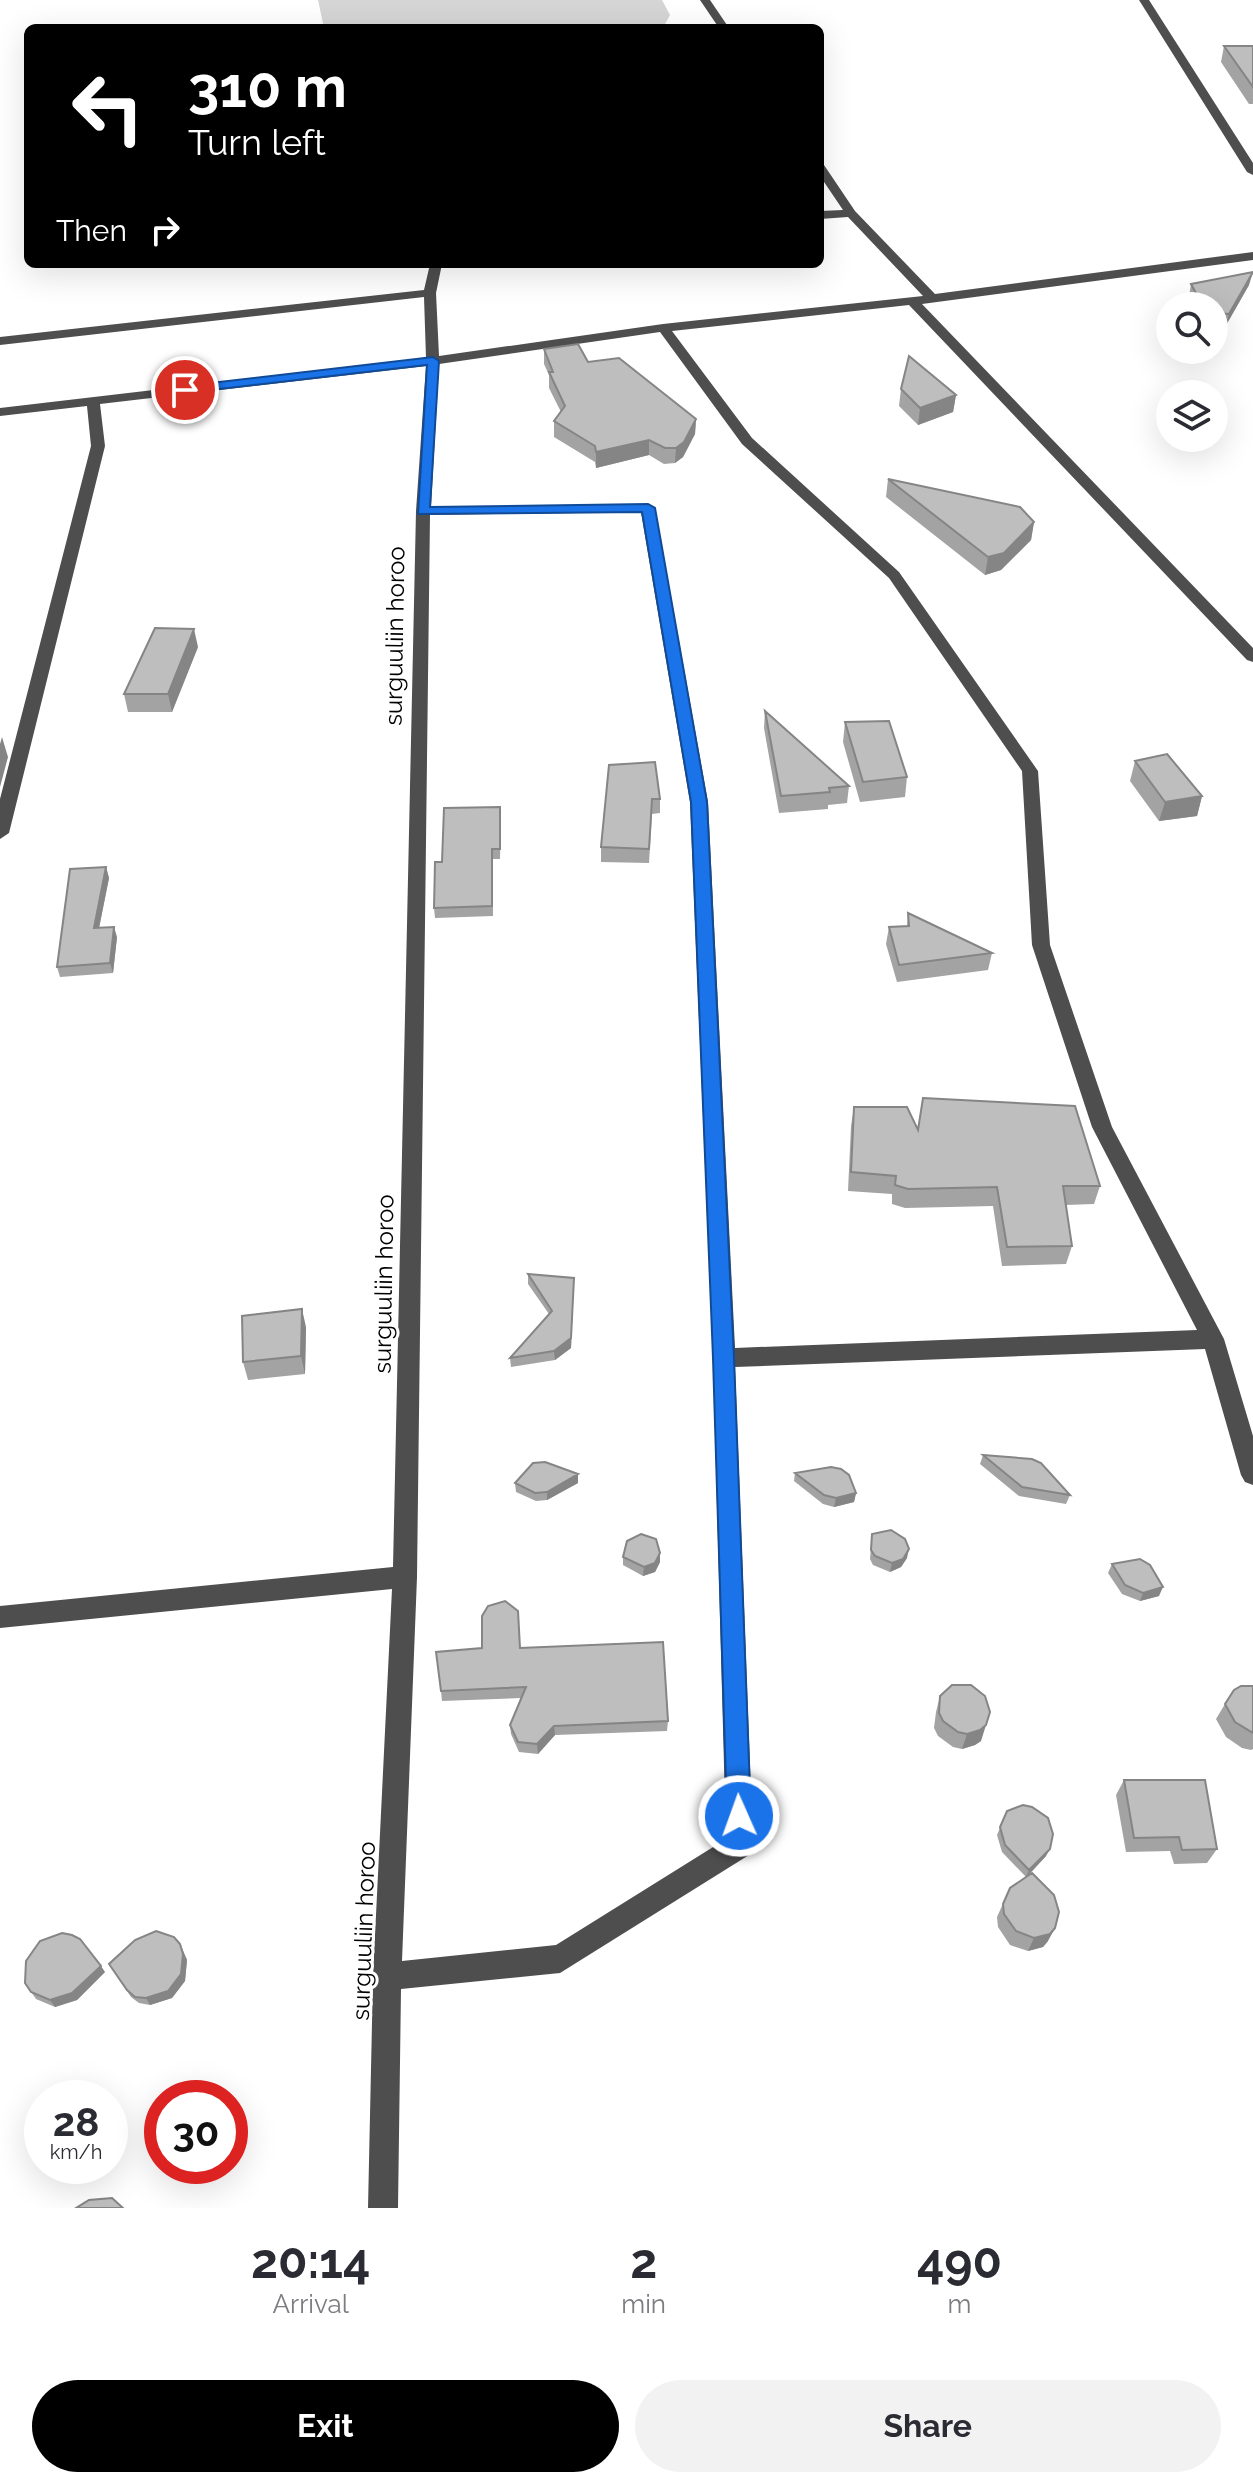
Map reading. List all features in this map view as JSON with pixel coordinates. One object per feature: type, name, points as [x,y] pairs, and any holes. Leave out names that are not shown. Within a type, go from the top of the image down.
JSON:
[{"type":"street","points":[[705,0],[721,24]]},
{"type":"street","points":[[1144,0],[1253,172]]},
{"type":"street","points":[[824,173],[851,213],[932,298]]},
{"type":"street","points":[[824,215],[851,213]]},
{"type":"street","points":[[0,412],[1251,258]]},
{"type":"street","name":"surguuliin horoo","points":[[383,2208],[387,1976],[405,1577],[423,511],[433,361],[430,293],[435,268]]},
{"type":"street","points":[[0,341],[430,293]]},
{"type":"street","points":[[912,301],[1253,657]]},
{"type":"street","points":[[663,328],[747,441],[894,575],[1030,771],[1041,945],[1102,1127],[1213,1339],[1253,1475]]},
{"type":"street","points":[[0,833],[98,446],[93,400]]},
{"type":"street","points":[[387,1976],[560,1959],[740,1846],[724,1358],[699,802],[648,508],[423,511]]},
{"type":"street","points":[[724,1358],[1213,1339]]},
{"type":"street","points":[[0,1617],[405,1577]]},
{"type":"shaded area","points":[[318,0],[662,0],[670,15],[665,24],[323,24]]},
{"type":"building","points":[[1224,46],[1253,46],[1253,87]]},
{"type":"building","points":[[1253,272],[1229,314],[1228,292],[1195,292],[1191,284]]},
{"type":"building","points":[[578,344],[588,362],[619,358],[696,419],[684,442],[676,448],[665,448],[649,440],[596,452],[595,446],[554,421],[565,406],[549,372],[553,372],[544,349]]},
{"type":"building","points":[[909,356],[956,395],[920,408],[901,389]]},
{"type":"building","points":[[888,479],[1020,507],[1034,522],[1004,553],[988,557]]},
{"type":"building","points":[[155,628],[194,629],[168,694],[124,694]]},
{"type":"building","points":[[765,711],[849,786],[829,788],[830,792],[781,796]]},
{"type":"building","points":[[889,721],[907,777],[863,782],[845,722]]},
{"type":"building","points":[[1167,754],[1202,796],[1165,802],[1135,761]]},
{"type":"building","points":[[655,762],[660,799],[652,799],[649,849],[601,847],[609,765]]},
{"type":"building","points":[[500,807],[500,849],[492,849],[492,906],[434,908],[435,862],[442,862],[444,808]]},
{"type":"building","points":[[106,867],[94,928],[114,927],[110,963],[57,967],[70,869]]},
{"type":"building","points":[[908,913],[992,953],[899,965],[889,927],[909,926]]},
{"type":"building","points":[[923,1098],[1075,1106],[1100,1186],[1063,1186],[1072,1246],[1007,1247],[997,1187],[908,1189],[895,1185],[896,1176],[851,1172],[854,1107],[907,1107],[918,1130]]},
{"type":"building","points":[[528,1274],[574,1278],[571,1338],[554,1351],[510,1358],[552,1311]]},
{"type":"building","points":[[302,1309],[301,1356],[243,1362],[242,1316]]},
{"type":"building","points":[[983,1455],[1032,1459],[1041,1463],[1070,1495],[1022,1487]]},
{"type":"building","points":[[545,1462],[578,1474],[547,1492],[535,1493],[515,1483],[533,1463]]},
{"type":"building","points":[[831,1467],[849,1475],[856,1493],[836,1498],[824,1495],[795,1473]]},
{"type":"building","points":[[891,1530],[905,1539],[909,1549],[903,1559],[892,1563],[875,1556],[871,1550],[872,1534]]},
{"type":"building","points":[[641,1534],[656,1539],[660,1553],[655,1563],[644,1567],[623,1557],[627,1541]]},
{"type":"building","points":[[1140,1559],[1150,1565],[1163,1587],[1143,1593],[1125,1585],[1112,1564]]},
{"type":"building","points":[[505,1601],[518,1611],[520,1648],[663,1642],[668,1721],[554,1726],[537,1744],[518,1742],[510,1725],[526,1687],[441,1691],[436,1652],[482,1648],[482,1616],[488,1606]]},
{"type":"building","points":[[952,1685],[971,1685],[985,1696],[990,1712],[986,1725],[980,1730],[967,1734],[958,1732],[943,1721],[939,1713],[940,1696]]},
{"type":"building","points":[[1241,1686],[1253,1686],[1253,1733],[1235,1722],[1225,1704],[1234,1690]]},
{"type":"building","points":[[1124,1780],[1205,1780],[1217,1849],[1182,1850],[1179,1837],[1134,1838]]},
{"type":"building","points":[[1023,1805],[1048,1818],[1053,1834],[1050,1849],[1029,1870],[1005,1845],[1000,1827],[1007,1811]]},
{"type":"building","points":[[1032,1873],[1054,1895],[1059,1912],[1050,1934],[1034,1938],[1016,1931],[1004,1914],[1003,1904],[1010,1888]]},
{"type":"building","points":[[156,1931],[174,1937],[180,1944],[183,1954],[181,1974],[168,1991],[146,1998],[135,1997],[109,1964],[135,1940]]},
{"type":"building","points":[[62,1933],[80,1939],[101,1966],[72,1993],[50,2000],[31,1992],[25,1983],[26,1961],[40,1941]]},
{"type":"building","points":[[112,2198],[123,2208],[76,2208],[89,2200]]},
{"type":"route","points":[[185,390],[433,361],[423,511],[648,508],[699,802],[724,1358],[739,1816]]}]
